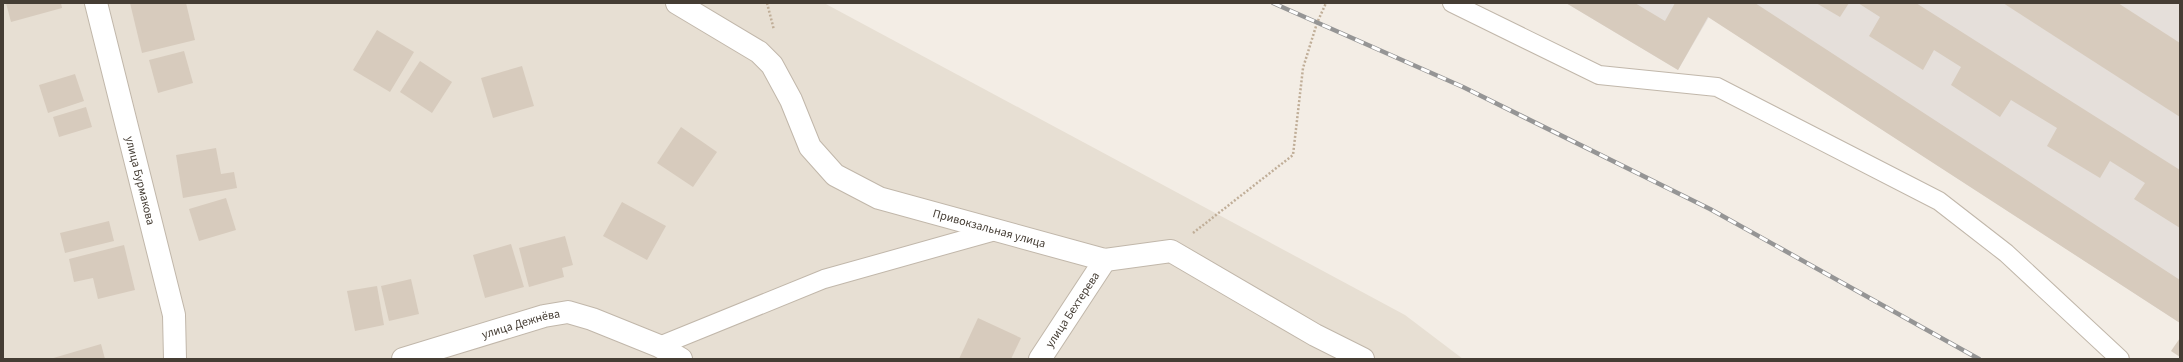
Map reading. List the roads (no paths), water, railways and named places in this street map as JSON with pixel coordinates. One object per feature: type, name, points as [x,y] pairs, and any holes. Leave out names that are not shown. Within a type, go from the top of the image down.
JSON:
[{"type":"street","name":"улица Бурмакова","points":[[96,3],[174,315],[175,359]]},
{"type":"street","name":"Привокзальная улица","points":[[678,3],[759,52],[772,65],[791,100],[810,147],[835,175],[878,198],[1105,260],[1171,251],[1315,335],[1363,359]]},
{"type":"street","name":"улица Бехтерева","points":[[1040,359],[1105,260]]},
{"type":"street","name":"улица Дежнёва","points":[[403,359],[544,316],[568,312],[592,319],[659,346],[681,359]]},
{"type":"lane","points":[[1452,3],[1599,74],[1716,87],[1939,201],[2006,253],[2120,359]]},
{"type":"lane","points":[[659,346],[824,280],[995,231]]},
{"type":"railway","points":[[1273,3],[1463,87],[1710,209],[1979,359]]}]
